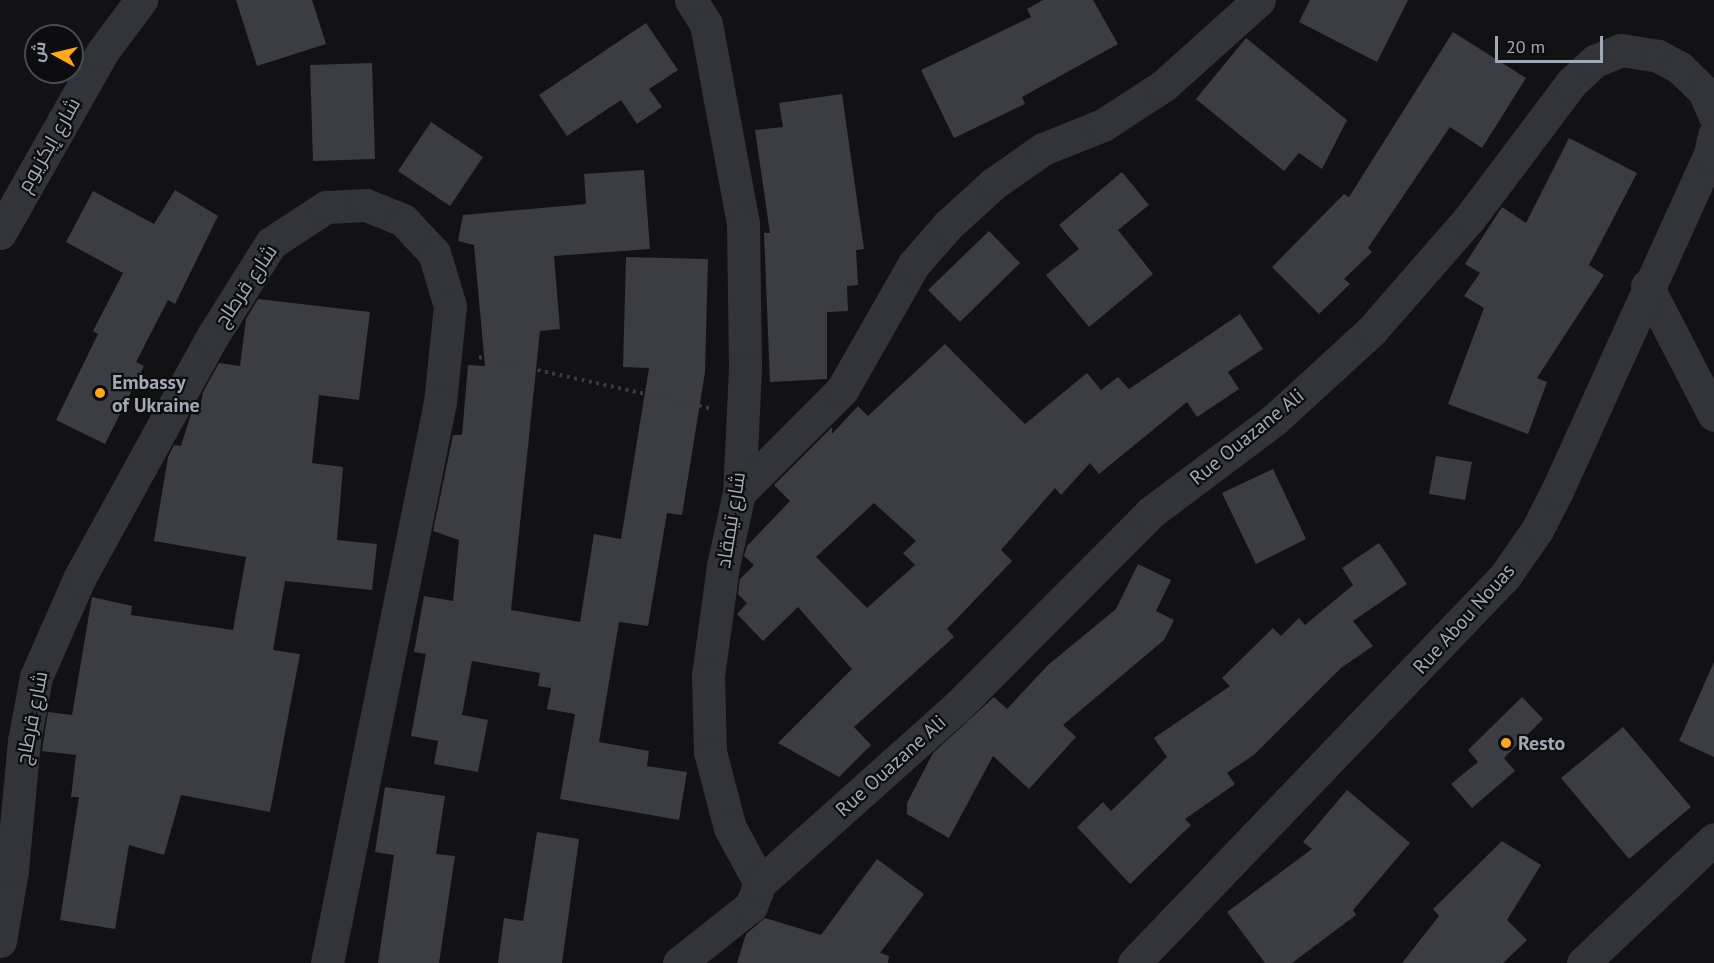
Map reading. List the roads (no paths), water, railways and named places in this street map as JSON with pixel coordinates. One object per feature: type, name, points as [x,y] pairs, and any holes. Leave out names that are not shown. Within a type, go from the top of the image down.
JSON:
[{"type":"street","name":"شارع إيكزيوم","points":[[0,233],[104,51],[141,0]]},
{"type":"street","name":"شارع تيمقاد","points":[[692,0],[706,24],[743,223],[742,415],[739,493],[723,566],[708,675],[710,752],[730,828],[760,883]]},
{"type":"street","points":[[739,493],[842,390],[914,264],[948,225],[993,184],[1043,149],[1103,125],[1163,86],[1259,0]]},
{"type":"street","name":"Rue Ouazane Ali","points":[[760,883],[957,706],[1150,513],[1275,419],[1372,330],[1469,219],[1570,83],[1595,61],[1621,50],[1658,56],[1679,67],[1704,91],[1714,113]]},
{"type":"street","name":"Rue Abou Nouas","points":[[1134,963],[1505,576],[1537,531],[1557,491],[1647,286],[1710,154],[1714,135]]},
{"type":"street","name":"شارع قرطاج","points":[[0,941],[12,870],[24,741],[36,677],[80,578],[212,338],[271,243],[326,207],[366,205],[403,220],[434,254],[450,306],[440,402],[327,963]]},
{"type":"street","points":[[1647,286],[1714,416]]},
{"type":"street","points":[[1583,963],[1714,840]]},
{"type":"street","points":[[679,963],[751,906],[760,883]]},
{"type":"place","name":"Embassy of Ukraine","points":[[100,393]]},
{"type":"place","name":"Resto","points":[[1506,743]]}]
